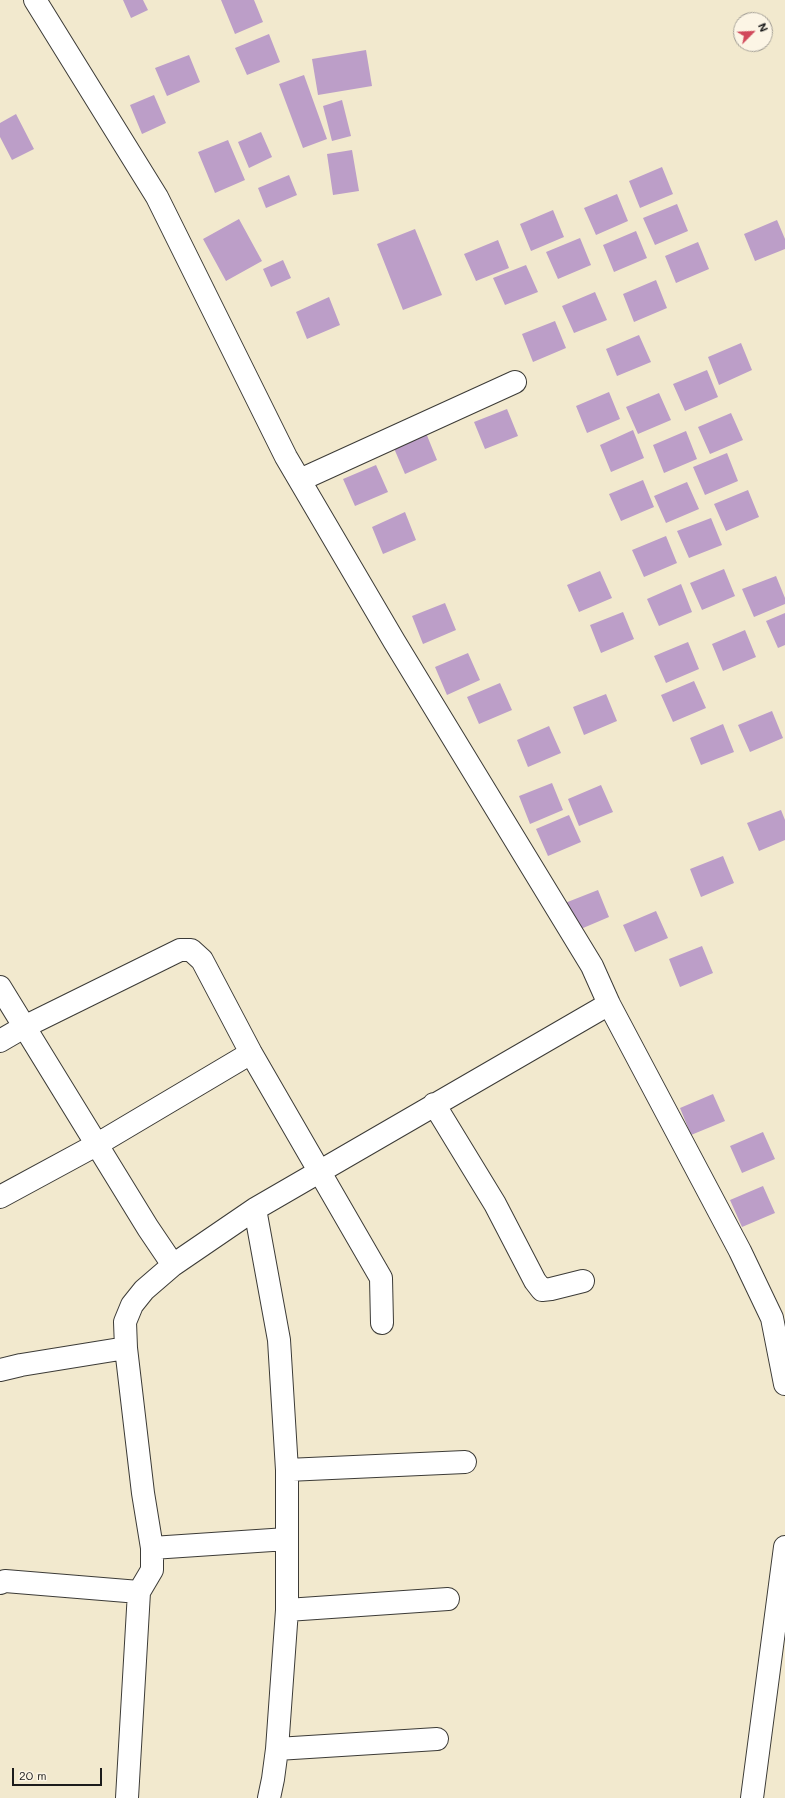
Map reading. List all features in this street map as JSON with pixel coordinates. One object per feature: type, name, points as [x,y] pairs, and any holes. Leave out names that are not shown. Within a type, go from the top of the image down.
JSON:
[{"type":"street","points":[[35,0],[157,197],[286,457],[394,641],[592,966],[609,1004],[740,1252],[779,1315],[785,1384]]},
{"type":"street","points":[[300,480],[515,382]]},
{"type":"street","points":[[0,1041],[24,1027],[180,950],[192,950],[202,960],[251,1053],[381,1278],[382,1323]]},
{"type":"street","points":[[0,987],[96,1145],[173,1265]]},
{"type":"street","points":[[127,1798],[139,1592],[152,1570],[152,1548],[143,1493],[126,1348],[125,1322],[132,1306],[144,1290],[173,1265],[255,1209],[609,1004]]},
{"type":"street","points":[[0,1197],[96,1145],[251,1053]]},
{"type":"street","points":[[434,1104],[495,1204],[535,1281],[542,1290],[583,1281]]},
{"type":"street","points":[[255,1209],[279,1340],[287,1470],[287,1610],[277,1749],[269,1798]]},
{"type":"street","points":[[0,1370],[21,1365],[126,1348]]},
{"type":"street","points":[[287,1470],[465,1462]]},
{"type":"street","points":[[152,1548],[287,1539]]},
{"type":"street","points":[[752,1798],[785,1547]]},
{"type":"street","points":[[0,1583],[5,1581],[139,1592]]},
{"type":"street","points":[[287,1610],[448,1600]]},
{"type":"street","points":[[277,1749],[437,1738]]},
{"type":"building","points":[[123,0],[143,0],[148,10],[131,18]]},
{"type":"building","points":[[221,0],[254,0],[263,22],[235,34]]},
{"type":"building","points":[[269,34],[280,62],[247,75],[235,48]]},
{"type":"building","points":[[366,50],[372,86],[318,95],[312,59]]},
{"type":"building","points":[[189,55],[200,82],[167,96],[155,68]]},
{"type":"building","points":[[304,75],[327,139],[303,148],[279,84]]},
{"type":"building","points":[[154,95],[166,123],[142,134],[130,105]]},
{"type":"building","points":[[342,100],[351,136],[332,141],[323,106]]},
{"type":"building","points":[[16,114],[34,149],[12,160],[0,137],[0,123]]},
{"type":"building","points":[[261,132],[272,157],[249,168],[238,142]]},
{"type":"building","points":[[228,140],[245,180],[215,193],[198,152]]},
{"type":"building","points":[[352,150],[359,191],[333,195],[327,154]]},
{"type":"building","points":[[662,167],[673,194],[640,208],[629,181]]},
{"type":"building","points":[[289,175],[297,195],[266,208],[258,188]]},
{"type":"building","points":[[617,194],[628,221],[596,235],[584,208]]},
{"type":"building","points":[[677,204],[688,231],[655,245],[643,218]]},
{"type":"building","points":[[553,210],[564,237],[531,251],[520,224]]},
{"type":"building","points":[[239,219],[262,261],[226,281],[203,239]]},
{"type":"building","points":[[777,220],[785,239],[785,249],[755,261],[744,234]]},
{"type":"building","points":[[415,229],[442,295],[403,310],[377,244]]},
{"type":"building","points":[[636,231],[647,258],[614,272],[603,245]]},
{"type":"building","points":[[580,238],[591,265],[558,279],[546,252]]},
{"type":"building","points":[[498,240],[509,268],[476,281],[464,254]]},
{"type":"building","points":[[698,242],[709,269],[676,283],[665,256]]},
{"type":"building","points":[[283,260],[291,278],[271,287],[263,269]]},
{"type":"building","points":[[526,265],[538,292],[505,305],[493,278]]},
{"type":"building","points":[[656,280],[667,308],[634,322],[623,294]]},
{"type":"building","points":[[595,292],[607,320],[574,333],[562,306]]},
{"type":"building","points":[[329,297],[340,325],[307,339],[296,312]]},
{"type":"building","points":[[555,321],[566,348],[533,362],[522,334]]},
{"type":"building","points":[[639,335],[651,362],[617,376],[606,349]]},
{"type":"building","points":[[741,343],[752,370],[719,385],[708,357]]},
{"type":"building","points":[[707,370],[718,397],[685,411],[673,384]]},
{"type":"building","points":[[609,392],[620,419],[587,433],[576,406]]},
{"type":"building","points":[[659,393],[671,420],[638,434],[626,407]]},
{"type":"building","points":[[507,409],[518,436],[485,449],[474,422]]},
{"type":"building","points":[[731,413],[743,440],[710,454],[698,427]]},
{"type":"building","points":[[633,430],[644,458],[611,472],[600,445]]},
{"type":"building","points":[[686,431],[697,459],[664,473],[653,445]]},
{"type":"building","points":[[426,433],[437,460],[405,474],[393,446]]},
{"type":"building","points":[[727,453],[738,481],[705,495],[693,467]]},
{"type":"building","points":[[376,465],[388,492],[355,506],[343,479]]},
{"type":"building","points":[[643,480],[654,507],[621,521],[609,494]]},
{"type":"building","points":[[687,482],[699,509],[666,523],[654,496]]},
{"type":"building","points":[[748,490],[759,517],[726,531],[714,504]]},
{"type":"building","points":[[405,512],[416,540],[383,554],[372,527]]},
{"type":"building","points":[[711,518],[722,545],[689,558],[677,531]]},
{"type":"building","points":[[666,536],[677,563],[644,577],[632,550]]},
{"type":"building","points":[[724,569],[735,596],[702,610],[690,583]]},
{"type":"building","points":[[600,571],[612,598],[579,612],[567,585]]},
{"type":"building","points":[[776,576],[785,598],[785,604],[754,617],[742,589]]},
{"type":"building","points":[[681,584],[692,612],[659,626],[647,599]]},
{"type":"building","points":[[445,603],[456,630],[423,644],[412,616]]},
{"type":"building","points":[[623,612],[634,639],[601,653],[590,625]]},
{"type":"building","points":[[785,613],[785,645],[778,648],[766,621]]},
{"type":"building","points":[[745,630],[756,657],[723,671],[712,644]]},
{"type":"building","points":[[688,642],[699,669],[666,683],[654,656]]},
{"type":"building","points":[[468,653],[480,680],[447,695],[435,667]]},
{"type":"building","points":[[694,681],[706,708],[673,722],[661,695]]},
{"type":"building","points":[[500,683],[512,710],[479,724],[467,697]]},
{"type":"building","points":[[606,694],[617,721],[584,735],[573,707]]},
{"type":"building","points":[[772,711],[783,738],[750,752],[738,725]]},
{"type":"building","points":[[723,724],[734,752],[701,765],[690,738]]},
{"type":"building","points":[[549,726],[561,753],[528,767],[517,740]]},
{"type":"building","points":[[552,783],[563,810],[530,824],[519,796]]},
{"type":"building","points":[[601,785],[613,812],[579,826],[568,799]]},
{"type":"building","points":[[781,810],[785,820],[785,840],[759,851],[747,823]]},
{"type":"building","points":[[569,815],[581,842],[548,856],[536,829]]},
{"type":"building","points":[[723,856],[734,883],[701,897],[690,869]]},
{"type":"building","points":[[598,890],[609,917],[576,931],[565,903]]},
{"type":"building","points":[[656,911],[668,938],[635,952],[623,925]]},
{"type":"building","points":[[702,946],[713,973],[680,987],[669,959]]},
{"type":"building","points":[[713,1094],[725,1121],[691,1135],[680,1108]]},
{"type":"building","points":[[763,1132],[775,1159],[742,1173],[730,1146]]},
{"type":"building","points":[[763,1186],[775,1213],[742,1227],[730,1200]]}]
